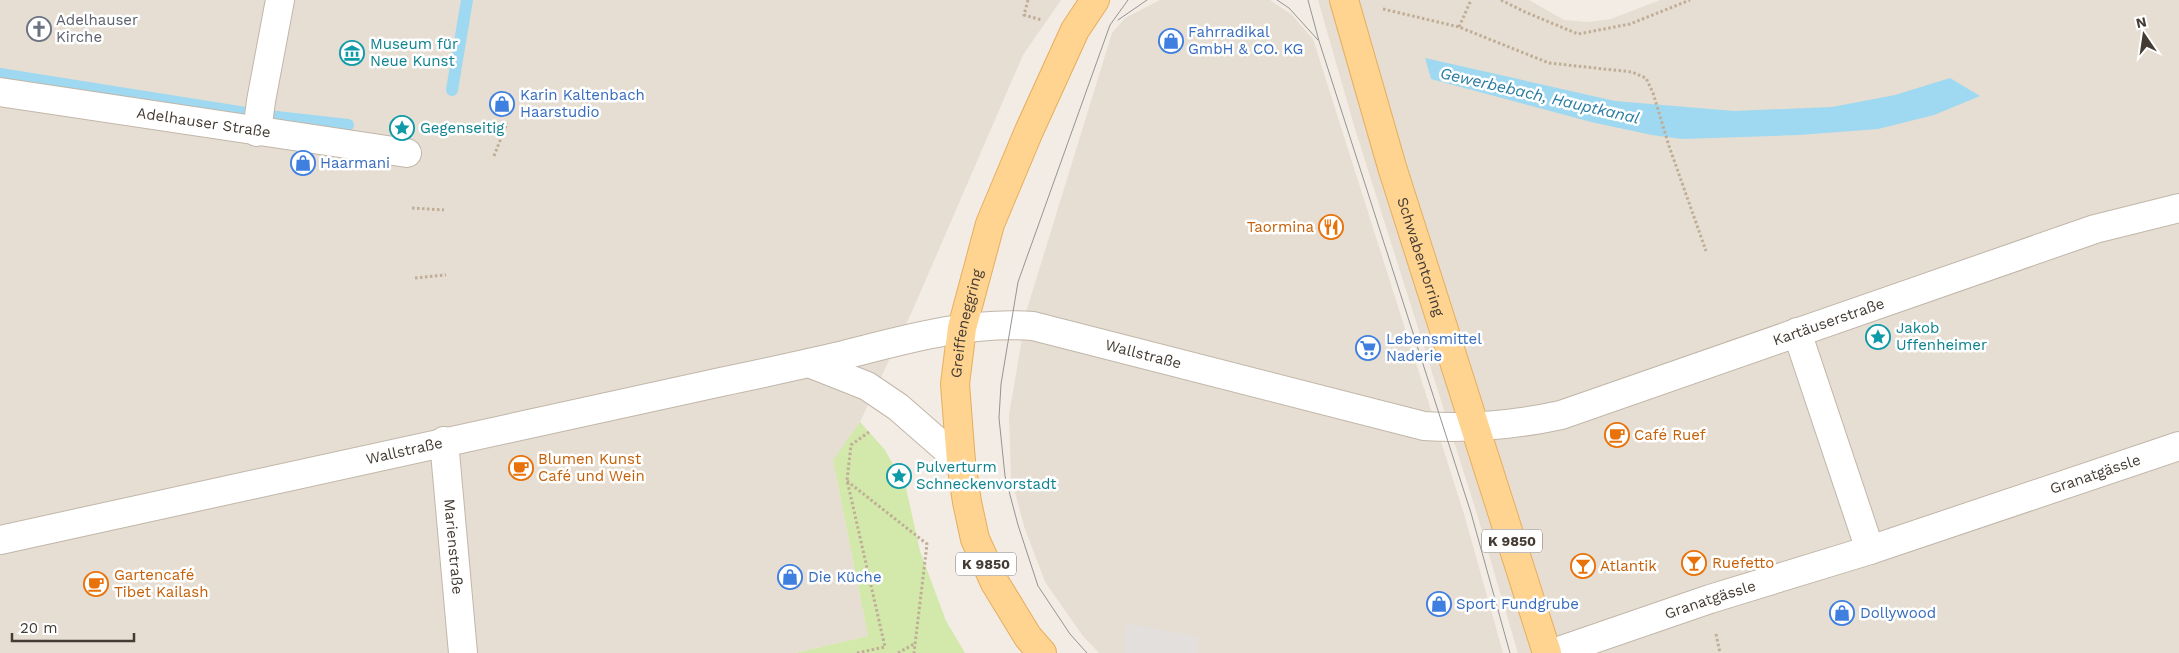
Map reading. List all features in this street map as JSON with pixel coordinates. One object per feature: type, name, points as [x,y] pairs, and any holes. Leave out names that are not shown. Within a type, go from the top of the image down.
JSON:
[{"type":"main road","name":"Greiffeneggring","points":[[1042,653],[1028,637],[995,583],[975,539],[961,462],[956,384],[962,328],[990,224],[1029,131],[1075,30],[1095,0]]},
{"type":"main road","name":"Schwabentorring","points":[[1344,0],[1392,167],[1547,653]]},
{"type":"street","points":[[258,132],[261,101],[280,0]]},
{"type":"street","name":"Adelhauser Straße","points":[[0,92],[407,153]]},
{"type":"street","name":"Kartäuserstraße","points":[[1476,428],[1521,424],[1561,415],[2094,229],[2179,208]]},
{"type":"street","name":"Wallstraße","points":[[0,540],[444,441],[809,363],[911,338],[962,328],[1011,324],[1033,326],[1424,426],[1476,428]]},
{"type":"street","points":[[1797,332],[1870,550]]},
{"type":"street","points":[[809,363],[866,386],[898,407],[961,462]]},
{"type":"street","name":"Marienstraße","points":[[444,441],[463,653]]},
{"type":"street","name":"Granatgässle","points":[[1553,653],[1710,599],[1870,550],[2179,446]]},
{"type":"path","points":[[1028,0],[1024,15],[1046,22]]},
{"type":"path","points":[[1459,27],[1471,0]]},
{"type":"path","points":[[1502,0],[1525,12],[1578,34],[1630,24],[1690,0]]},
{"type":"path","points":[[1379,8],[1459,27],[1549,63],[1632,72],[1646,78],[1654,93],[1669,146],[1706,251]]},
{"type":"path","points":[[494,156],[507,123]]},
{"type":"path","points":[[412,208],[444,210]]},
{"type":"path","points":[[415,278],[446,275]]},
{"type":"path","points":[[874,428],[851,446],[847,480],[886,653]]},
{"type":"path","points":[[847,480],[927,544],[914,653]]},
{"type":"path","points":[[1716,630],[1720,653]]},
{"type":"path","points":[[898,653],[915,643]]},
{"type":"path","points":[[857,653],[885,647]]},
{"type":"shaded area","points":[[0,0],[1061,0],[1023,55],[914,307],[860,422],[833,460],[868,636],[795,653],[0,653]]},
{"type":"shaded area","points":[[1160,0],[1270,0],[1291,14],[1313,39],[1464,514],[1503,653],[1099,653],[1083,636],[1045,582],[1024,526],[1011,477],[1009,415],[1027,309],[1112,33],[1125,18]]},
{"type":"shaded area","points":[[1318,0],[1529,0],[1564,20],[1588,22],[1611,19],[1660,0],[2179,0],[2179,653],[1518,653],[1476,511],[1355,129]]},
{"type":"shaded area","points":[[1126,623],[1199,637],[1197,653],[1125,653]]},
{"type":"green space","points":[[860,422],[885,450],[906,488],[920,551],[946,621],[965,653],[795,653],[868,636],[833,460]]},
{"type":"water","name":"Gewerbebach, Hauptkanal","points":[[1425,58],[1615,101],[1734,111],[1832,107],[1895,95],[1950,78],[1980,96],[1934,115],[1878,129],[1799,135],[1682,139],[1652,135],[1591,122],[1431,79]]},
{"type":"waterway","points":[[452,90],[467,0]]},
{"type":"waterway","points":[[0,74],[259,115],[348,125]]},
{"type":"tram line","points":[[1087,653],[1070,634],[1038,586],[1018,525],[1005,476],[999,418],[1001,384],[1018,282],[1110,25],[1128,0]]},
{"type":"tram line","points":[[1118,20],[1147,0]]},
{"type":"tram line","points":[[1277,0],[1289,8],[1318,40]]},
{"type":"tram line","points":[[1308,0],[1319,41],[1471,513],[1510,653]]},
{"type":"place","name":"Adelhauser Kirche","points":[[39,29]]},
{"type":"place","name":"Fahrradikal GmbH & CO. KG","points":[[1171,41]]},
{"type":"place","name":"Museum für Neue Kunst","points":[[352,53]]},
{"type":"place","name":"Karin Kaltenbach Haarstudio","points":[[502,104]]},
{"type":"place","name":"Gegenseitig","points":[[402,128]]},
{"type":"place","name":"Haarmani","points":[[303,163]]},
{"type":"place","name":"Taormina","points":[[1331,227]]},
{"type":"place","name":"Jakob Uffenheimer","points":[[1878,337]]},
{"type":"place","name":"Lebensmittel Naderie","points":[[1368,348]]},
{"type":"place","name":"Café Ruef","points":[[1617,435]]},
{"type":"place","name":"Blumen Kunst Café und Wein","points":[[521,468]]},
{"type":"place","name":"Pulverturm Schneckenvorstadt","points":[[899,476]]},
{"type":"place","name":"Ruefetto","points":[[1694,563]]},
{"type":"place","name":"Atlantik","points":[[1583,566]]},
{"type":"place","name":"Die Küche","points":[[790,577]]},
{"type":"place","name":"Gartencafé Tibet Kailash","points":[[96,584]]},
{"type":"place","name":"Sport Fundgrube","points":[[1439,604]]},
{"type":"place","name":"Dollywood","points":[[1842,613]]}]
